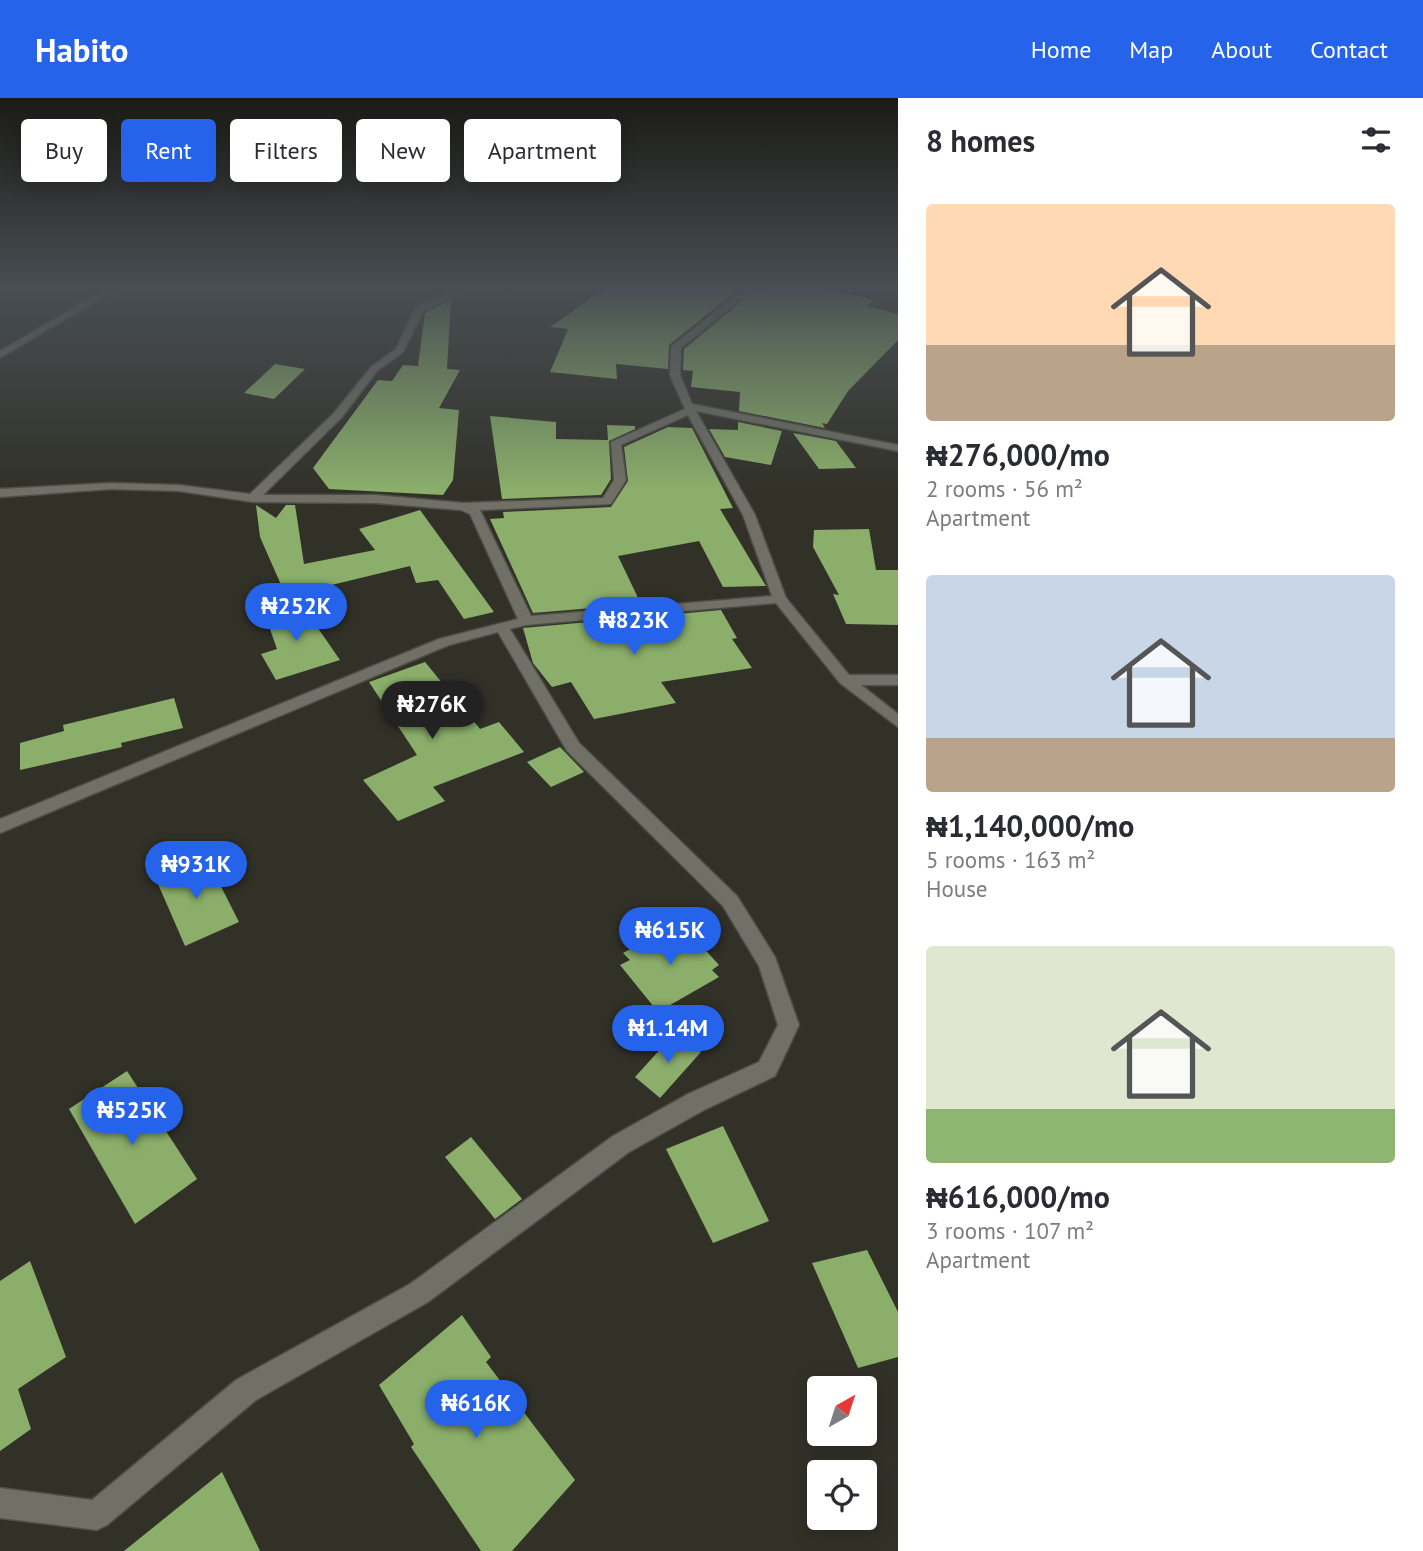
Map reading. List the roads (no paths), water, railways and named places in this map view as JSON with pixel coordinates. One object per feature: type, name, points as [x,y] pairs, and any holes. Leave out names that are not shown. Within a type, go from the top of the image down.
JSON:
[{"type":"street","points":[[253,498],[338,415],[374,369],[392,356]]},
{"type":"street","points":[[676,356],[675,375],[689,408],[749,515],[780,599],[845,680],[898,722]]},
{"type":"street","points":[[0,493],[111,486],[179,488],[253,498],[363,498],[463,508],[607,501],[620,480],[615,444],[689,408],[898,448]]},
{"type":"street","points":[[463,508],[475,512],[526,621]]},
{"type":"street","points":[[0,826],[443,642],[526,621],[780,599]]},
{"type":"street","points":[[0,1503],[97,1516],[246,1390],[419,1293],[621,1144],[696,1102],[767,1069],[789,1025],[768,963],[730,901],[573,747],[502,627]]},
{"type":"street","points":[[845,680],[898,680]]}]
